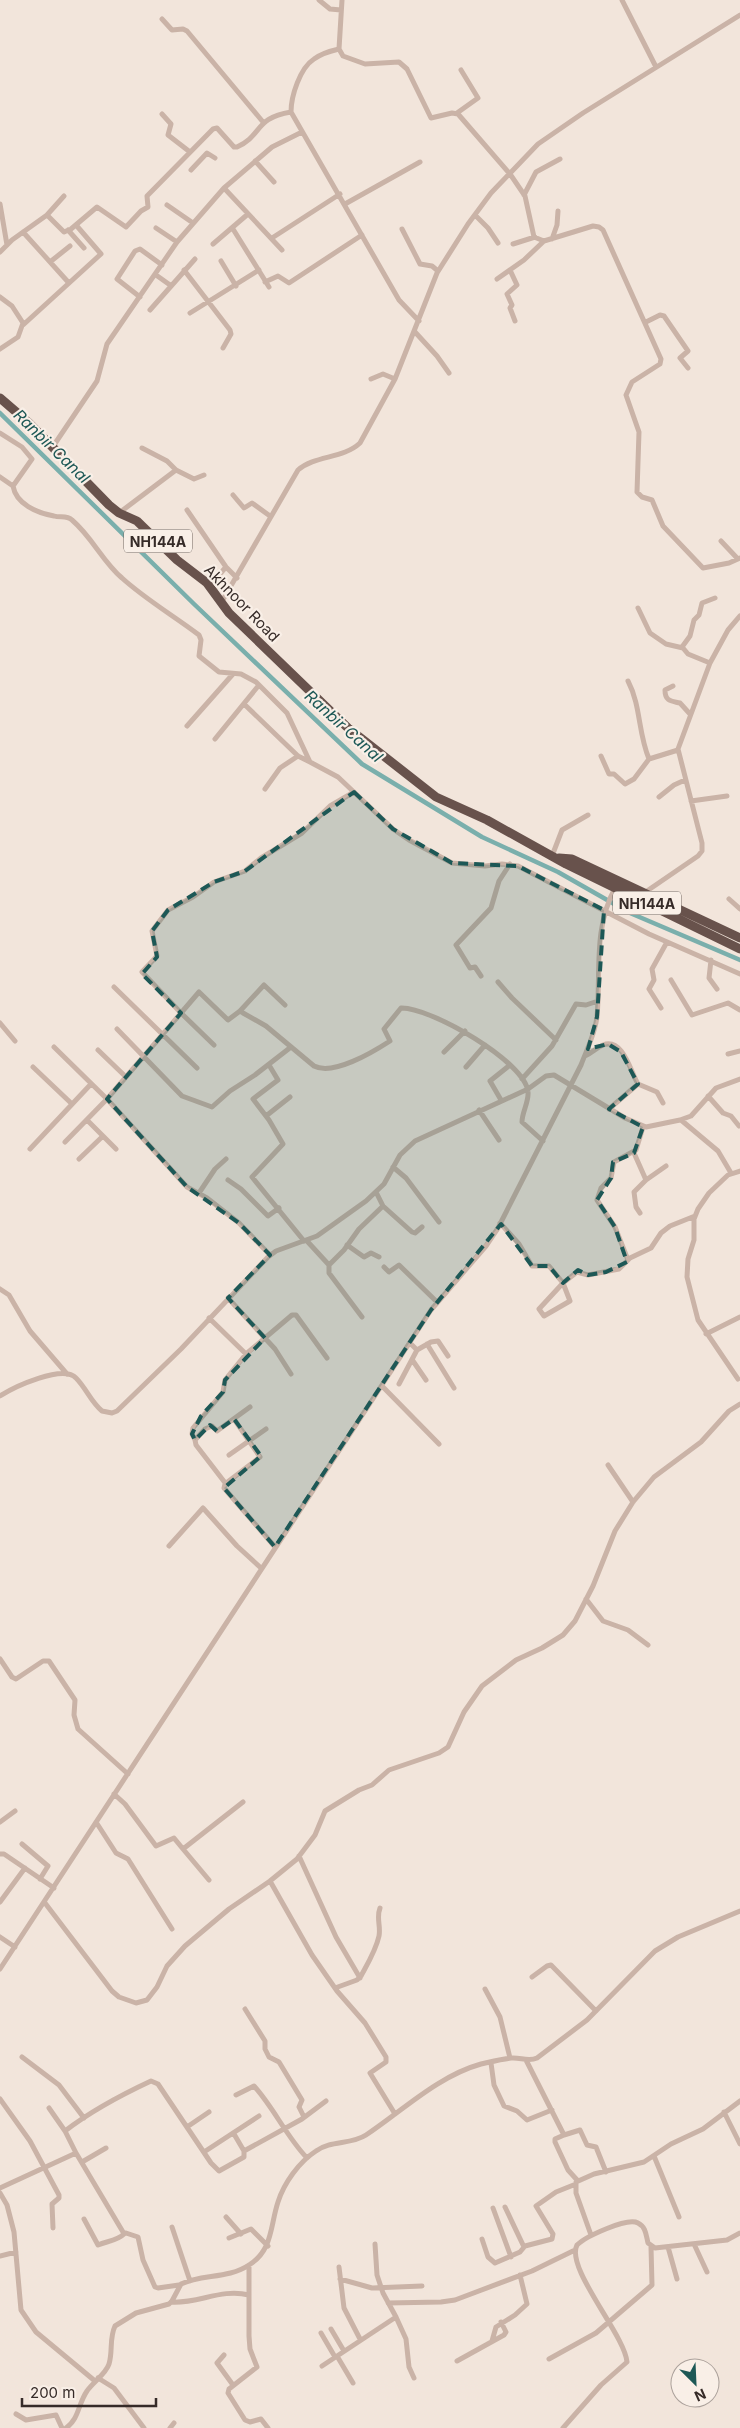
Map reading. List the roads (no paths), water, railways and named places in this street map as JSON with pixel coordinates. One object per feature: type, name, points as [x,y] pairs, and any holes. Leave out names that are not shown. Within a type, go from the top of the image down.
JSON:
[{"type":"highway","name":"Akhnoor Road","points":[[0,398],[119,513],[137,520],[215,593],[239,623],[363,740],[436,797],[487,820],[553,856],[740,949]]},
{"type":"highway","name":"Akhnoor Road","points":[[553,856],[572,859],[740,938]]},
{"type":"street","points":[[319,0],[338,10]]},
{"type":"street","points":[[342,0],[338,10],[339,49],[346,58],[361,64],[399,62],[407,69],[431,118],[457,113],[478,98],[461,70]]},
{"type":"street","points":[[622,0],[656,68]]},
{"type":"street","points":[[215,593],[232,572],[295,473],[302,467],[352,449],[360,443],[395,379],[438,271],[474,215],[510,174],[538,144],[583,113],[740,15]]},
{"type":"street","points":[[162,19],[172,30],[183,29],[187,31],[263,122]]},
{"type":"street","points":[[339,49],[313,59],[308,65],[294,95],[291,112],[340,194],[399,300],[419,321]]},
{"type":"street","points":[[47,215],[62,231],[76,225],[96,208],[127,227],[141,211],[148,207],[147,196],[215,128],[234,146],[239,146],[250,138],[263,122],[271,116],[291,112]]},
{"type":"street","points":[[457,113],[510,174],[524,195],[535,237]]},
{"type":"street","points":[[162,114],[171,124],[168,135],[189,153],[197,164]]},
{"type":"street","points":[[52,448],[99,375],[107,344],[177,242],[224,188],[272,147],[302,132]]},
{"type":"street","points":[[191,170],[208,153],[215,158]]},
{"type":"street","points":[[524,195],[536,172],[560,159]]},
{"type":"street","points":[[255,162],[274,182]]},
{"type":"street","points":[[345,204],[420,162]]},
{"type":"street","points":[[224,188],[282,250]]},
{"type":"street","points":[[272,238],[340,194]]},
{"type":"street","points":[[0,252],[47,215],[64,196]]},
{"type":"street","points":[[0,204],[7,245]]},
{"type":"street","points":[[167,205],[193,223]]},
{"type":"street","points":[[552,239],[557,225],[558,211]]},
{"type":"street","points":[[213,244],[233,229],[248,214]]},
{"type":"street","points":[[474,215],[488,228],[498,243]]},
{"type":"street","points":[[0,349],[7,342],[18,337],[23,325],[101,253],[76,225]]},
{"type":"street","points":[[497,279],[544,241],[593,226],[600,227],[646,322],[661,359],[660,364],[632,382],[626,395],[638,432],[636,478],[638,492],[642,497],[652,500],[663,526],[703,568],[729,563],[739,557],[721,541]]},
{"type":"street","points":[[156,228],[177,242]]},
{"type":"street","points":[[233,229],[267,284],[278,276],[290,282],[362,235]]},
{"type":"street","points":[[402,229],[420,264],[432,266],[438,271]]},
{"type":"street","points":[[68,230],[84,248]]},
{"type":"street","points":[[23,232],[69,283]]},
{"type":"street","points":[[513,244],[535,237],[544,241]]},
{"type":"street","points":[[50,262],[70,246]]},
{"type":"street","points":[[140,296],[117,279],[135,251],[140,249],[162,265]]},
{"type":"street","points":[[150,310],[170,285],[195,259]]},
{"type":"street","points":[[221,261],[236,286]]},
{"type":"street","points":[[184,270],[231,332],[223,348]]},
{"type":"street","points":[[190,313],[259,270]]},
{"type":"street","points":[[510,270],[517,284],[507,295],[516,321]]},
{"type":"street","points":[[156,275],[170,285]]},
{"type":"street","points":[[0,297],[12,306],[22,319],[23,325]]},
{"type":"street","points":[[646,322],[660,315],[664,316],[688,351],[680,358],[688,368]]},
{"type":"street","points":[[415,332],[437,356],[449,373]]},
{"type":"street","points":[[0,339],[7,342]]},
{"type":"street","points":[[371,379],[383,374],[395,379]]},
{"type":"street","points":[[0,434],[22,447],[32,458],[13,486]]},
{"type":"street","points":[[142,448],[167,461],[176,470],[194,479],[204,475]]},
{"type":"street","points":[[119,513],[176,470]]},
{"type":"street","points":[[0,477],[13,486],[16,495],[30,508],[72,520],[95,544],[122,579],[199,635],[201,640],[198,652],[204,662],[219,672],[241,674],[258,685],[286,713],[310,762]]},
{"type":"street","points":[[233,495],[244,508],[252,503],[268,514]]},
{"type":"street","points":[[187,510],[232,572]]},
{"type":"street","points":[[215,593],[232,572]]},
{"type":"street","points":[[682,647],[690,636],[694,620],[699,615],[702,603],[715,598]]},
{"type":"street","points":[[638,608],[650,633],[666,644],[682,647],[688,654],[710,663]]},
{"type":"street","points":[[644,893],[698,856],[702,851],[702,843],[678,750],[710,663],[728,630],[740,616]]},
{"type":"street","points":[[187,726],[233,674]]},
{"type":"street","points":[[628,681],[637,704],[642,740],[649,758]]},
{"type":"street","points":[[215,738],[258,685]]},
{"type":"street","points":[[673,686],[665,690],[667,699],[670,702],[680,703],[690,714]]},
{"type":"street","points":[[244,704],[298,756],[338,778],[393,829],[452,863],[485,866],[510,864],[518,866],[649,934],[740,974]]},
{"type":"street","points":[[601,756],[609,774],[614,774],[625,784],[631,782],[649,758],[678,750]]},
{"type":"street","points":[[265,789],[280,768],[298,756]]},
{"type":"street","points":[[660,797],[674,785],[686,780]]},
{"type":"street","points":[[214,1045],[142,972],[156,957],[156,944],[152,931],[162,916],[214,882],[245,871],[261,858],[302,833],[330,806],[354,792]]},
{"type":"street","points":[[691,801],[727,796]]},
{"type":"street","points":[[553,856],[562,830],[588,815]]},
{"type":"street","points":[[481,976],[474,967],[470,968],[456,945],[491,908],[499,881],[510,864]]},
{"type":"street","points":[[0,1969],[437,1302],[486,1246],[500,1224],[585,1056],[595,1028],[598,1001],[599,941],[604,910],[615,887]]},
{"type":"street","points":[[729,899],[740,909]]},
{"type":"street","points":[[660,1008],[649,989],[654,980],[652,969],[667,942]]},
{"type":"street","points":[[711,960],[709,978],[717,989]]},
{"type":"street","points":[[671,980],[692,1015],[728,1003],[740,1010]]},
{"type":"street","points":[[498,982],[556,1040]]},
{"type":"street","points":[[65,1142],[107,1099],[199,992],[228,1020],[240,1011],[264,985],[285,1005]]},
{"type":"street","points":[[114,987],[196,1068]]},
{"type":"street","points":[[522,1079],[556,1040],[576,1004],[586,1005],[598,1001]]},
{"type":"street","points":[[240,1011],[266,1026],[318,1068],[327,1069],[366,1055],[390,1041],[384,1029],[402,1008],[434,1016],[465,1032],[510,1065],[528,1089],[521,1121],[543,1141]]},
{"type":"street","points":[[0,1023],[15,1041]]},
{"type":"street","points":[[117,1029],[182,1096],[212,1107],[230,1091],[269,1065],[291,1046]]},
{"type":"street","points":[[444,1052],[465,1032]]},
{"type":"street","points":[[585,1056],[603,1045],[612,1044],[625,1058],[638,1084],[657,1092],[663,1103]]},
{"type":"street","points":[[466,1067],[485,1045]]},
{"type":"street","points":[[54,1047],[107,1099],[187,1187],[199,1193],[246,1229],[270,1255]]},
{"type":"street","points":[[98,1050],[126,1077]]},
{"type":"street","points":[[728,1054],[740,1051]]},
{"type":"street","points":[[269,1065],[278,1080],[253,1099],[283,1144],[252,1177],[305,1241],[329,1265]]},
{"type":"street","points":[[501,1100],[490,1081],[510,1065]]},
{"type":"street","points":[[33,1067],[72,1104]]},
{"type":"street","points":[[0,1289],[9,1295],[30,1330],[67,1374],[76,1378],[102,1411],[107,1413],[117,1411],[148,1383],[270,1255],[285,1247],[317,1236],[376,1192],[400,1155],[414,1141],[528,1089],[550,1074],[643,1127],[681,1120],[696,1112],[708,1096],[720,1085],[740,1078]]},
{"type":"street","points":[[30,1149],[91,1084]]},
{"type":"street","points":[[609,1109],[638,1084]]},
{"type":"street","points":[[708,1096],[723,1113],[730,1116],[739,1126]]},
{"type":"street","points":[[266,1116],[290,1098]]},
{"type":"street","points":[[479,1110],[500,1140]]},
{"type":"street","points":[[87,1120],[116,1149]]},
{"type":"street","points":[[681,1120],[718,1152],[731,1173]]},
{"type":"street","points":[[643,1127],[634,1153],[646,1180]]},
{"type":"street","points":[[79,1159],[103,1136]]},
{"type":"street","points":[[628,1260],[615,1227],[597,1200],[601,1188],[611,1178],[614,1162],[634,1153]]},
{"type":"street","points":[[199,1193],[215,1169],[226,1159]]},
{"type":"street","points":[[640,1213],[636,1207],[634,1192],[646,1180],[666,1166]]},
{"type":"street","points":[[393,1167],[406,1178],[439,1222]]},
{"type":"street","points":[[739,1380],[706,1334],[696,1316],[687,1284],[688,1259],[694,1240],[695,1216],[708,1193],[731,1173],[740,1171]]},
{"type":"street","points":[[228,1180],[241,1189],[268,1216],[279,1208]]},
{"type":"street","points":[[376,1192],[383,1206],[413,1233],[422,1227]]},
{"type":"street","points":[[362,1317],[329,1273],[329,1265],[359,1229],[383,1206]]},
{"type":"street","points":[[500,1224],[519,1244],[532,1266],[549,1266],[563,1283],[570,1300],[544,1316],[539,1309],[563,1283],[577,1272],[588,1275],[624,1266],[628,1260],[652,1248],[661,1233],[670,1226],[695,1216]]},
{"type":"street","points":[[347,1245],[364,1257],[372,1253],[379,1258]]},
{"type":"street","points":[[384,1267],[389,1272],[399,1265],[437,1302]]},
{"type":"street","points":[[228,1298],[275,1349],[291,1374]]},
{"type":"street","points":[[275,1548],[225,1489],[226,1484],[196,1445],[192,1434],[193,1428],[223,1392],[225,1380],[246,1354],[294,1314],[327,1358]]},
{"type":"street","points":[[706,1334],[740,1317]]},
{"type":"street","points":[[209,1318],[246,1354]]},
{"type":"street","points":[[399,1384],[413,1361],[417,1350],[427,1344],[438,1341],[448,1356]]},
{"type":"street","points":[[410,1343],[417,1350]]},
{"type":"street","points":[[427,1344],[454,1388]]},
{"type":"street","points":[[413,1361],[426,1380]]},
{"type":"street","points":[[0,1396],[34,1380],[67,1374]]},
{"type":"street","points":[[382,1386],[439,1444]]},
{"type":"street","points":[[45,1903],[112,1991],[125,2000],[143,2002],[151,1996],[167,1966],[185,1946],[229,1909],[270,1881],[299,1856],[315,1835],[323,1814],[328,1809],[363,1788],[372,1785],[382,1775],[396,1766],[439,1753],[448,1747],[464,1712],[482,1686],[516,1660],[542,1648],[563,1635],[575,1621],[614,1531],[633,1502],[654,1477],[701,1442],[729,1411],[740,1404]]},
{"type":"street","points":[[195,1440],[205,1429],[212,1426],[217,1430],[250,1407]]},
{"type":"street","points":[[226,1484],[260,1457],[234,1419]]},
{"type":"street","points":[[229,1454],[266,1429]]},
{"type":"street","points":[[608,1465],[633,1502]]},
{"type":"street","points":[[170,1546],[195,1515],[204,1508],[237,1546],[261,1568]]},
{"type":"street","points":[[586,1599],[603,1621],[628,1630],[648,1645]]},
{"type":"street","points":[[0,1659],[12,1677],[16,1679],[43,1661],[49,1662],[75,1700],[74,1715],[78,1729],[128,1774]]},
{"type":"street","points":[[114,1794],[125,1804],[156,1846],[174,1838],[209,1880]]},
{"type":"street","points":[[183,1849],[243,1802]]},
{"type":"street","points":[[0,1822],[15,1811]]},
{"type":"street","points":[[96,1822],[116,1853],[128,1859],[172,1929]]},
{"type":"street","points":[[22,1844],[48,1866],[40,1879]]},
{"type":"street","points":[[0,1854],[4,1854],[54,1888]]},
{"type":"street","points":[[299,1856],[340,1945],[360,1978]]},
{"type":"street","points":[[0,1902],[25,1868]]},
{"type":"street","points":[[270,1881],[303,1940],[336,1990],[360,2015],[386,2058],[386,2062],[370,2073],[395,2114]]},
{"type":"street","points":[[336,1990],[360,1978],[370,1961],[380,1929],[377,1918],[380,1908]]},
{"type":"street","points":[[48,2108],[59,2120],[76,2153],[124,2234],[138,2237],[143,2260],[156,2288],[230,2274],[249,2265],[268,2246],[282,2191],[307,2158],[325,2145],[365,2136],[432,2088],[475,2067],[510,2058],[534,2060],[578,2028],[626,1982],[655,1950],[678,1937],[740,1911]]},
{"type":"street","points":[[0,1936],[15,1947]]},
{"type":"street","points":[[532,1977],[551,1965],[596,2011]]},
{"type":"street","points":[[485,1989],[500,2017],[510,2058]]},
{"type":"street","points":[[245,2009],[265,2041],[265,2049],[269,2057],[278,2062],[302,2100],[299,2108],[304,2118]]},
{"type":"street","points":[[22,2057],[59,2085],[84,2118]]},
{"type":"street","points":[[526,2060],[564,2135]]},
{"type":"street","points":[[491,2063],[494,2085],[507,2108],[517,2110],[527,2120],[552,2110]]},
{"type":"street","points":[[64,2131],[108,2102],[153,2081],[219,2171],[244,2157],[244,2151],[234,2134]]},
{"type":"street","points":[[236,2095],[254,2086],[264,2096],[284,2130],[307,2158]]},
{"type":"street","points":[[0,2099],[30,2141],[59,2196],[52,2204],[53,2228]]},
{"type":"street","points":[[244,2151],[304,2118],[326,2101]]},
{"type":"street","points":[[482,2239],[488,2257],[493,2262],[499,2262],[520,2252],[524,2247],[554,2237],[536,2206],[556,2192],[577,2182],[606,2172],[640,2164],[671,2144],[703,2129],[740,2101]]},
{"type":"street","points":[[187,2127],[209,2112]]},
{"type":"street","points":[[724,2112],[740,2144]]},
{"type":"street","points":[[204,2152],[259,2116]]},
{"type":"street","points":[[590,2232],[576,2193],[577,2182],[568,2170],[555,2139],[580,2130],[587,2145],[596,2147],[606,2172]]},
{"type":"street","points":[[82,2162],[106,2148]]},
{"type":"street","points":[[0,2188],[76,2153]]},
{"type":"street","points":[[654,2156],[679,2217]]},
{"type":"street","points":[[0,2193],[7,2205],[11,2219],[21,2310],[36,2332],[55,2346],[62,2355],[96,2379],[114,2388],[142,2427]]},
{"type":"street","points":[[493,2208],[511,2257]]},
{"type":"street","points":[[506,2208],[519,2240],[524,2247]]},
{"type":"street","points":[[226,2217],[241,2234]]},
{"type":"street","points":[[84,2219],[98,2245],[116,2240],[124,2234]]},
{"type":"street","points":[[388,2303],[447,2302],[466,2297],[520,2276],[575,2250],[590,2232],[634,2221],[643,2227],[648,2243],[652,2247],[652,2285],[596,2333],[549,2359]]},
{"type":"street","points":[[172,2227],[190,2281]]},
{"type":"street","points":[[230,2238],[250,2229],[268,2246]]},
{"type":"street","points":[[652,2247],[727,2240],[740,2233]]},
{"type":"street","points":[[375,2244],[376,2272],[381,2288],[406,2339],[409,2367],[414,2378]]},
{"type":"street","points":[[694,2244],[708,2272]]},
{"type":"street","points":[[668,2247],[677,2279]]},
{"type":"street","points":[[564,2428],[595,2391],[628,2362],[609,2322],[593,2298],[575,2250]]},
{"type":"street","points":[[0,2256],[16,2252]]},
{"type":"street","points":[[249,2265],[249,2346],[257,2366],[233,2385],[228,2393],[245,2420],[250,2422],[261,2418],[268,2428]]},
{"type":"street","points":[[339,2267],[344,2308],[360,2339]]},
{"type":"street","points":[[492,2341],[494,2329],[501,2322],[515,2315],[527,2304],[520,2276]]},
{"type":"street","points":[[340,2279],[381,2288],[422,2286]]},
{"type":"street","points":[[171,2302],[179,2285]]},
{"type":"street","points":[[70,2427],[76,2420],[84,2396],[110,2363],[110,2341],[115,2326],[136,2313],[171,2302],[183,2302],[224,2292],[249,2295]]},
{"type":"street","points":[[322,2366],[360,2339],[396,2317]]},
{"type":"street","points":[[457,2362],[505,2334],[501,2322]]},
{"type":"street","points":[[331,2329],[344,2351]]},
{"type":"street","points":[[321,2333],[353,2383]]},
{"type":"street","points":[[224,2355],[217,2363],[233,2385]]},
{"type":"street","points":[[16,2414],[26,2420],[56,2415],[62,2428]]},
{"type":"waterway","name":"Ranbir Canal","points":[[0,413],[194,604],[362,764],[482,837],[558,872],[630,913],[740,960]]}]
